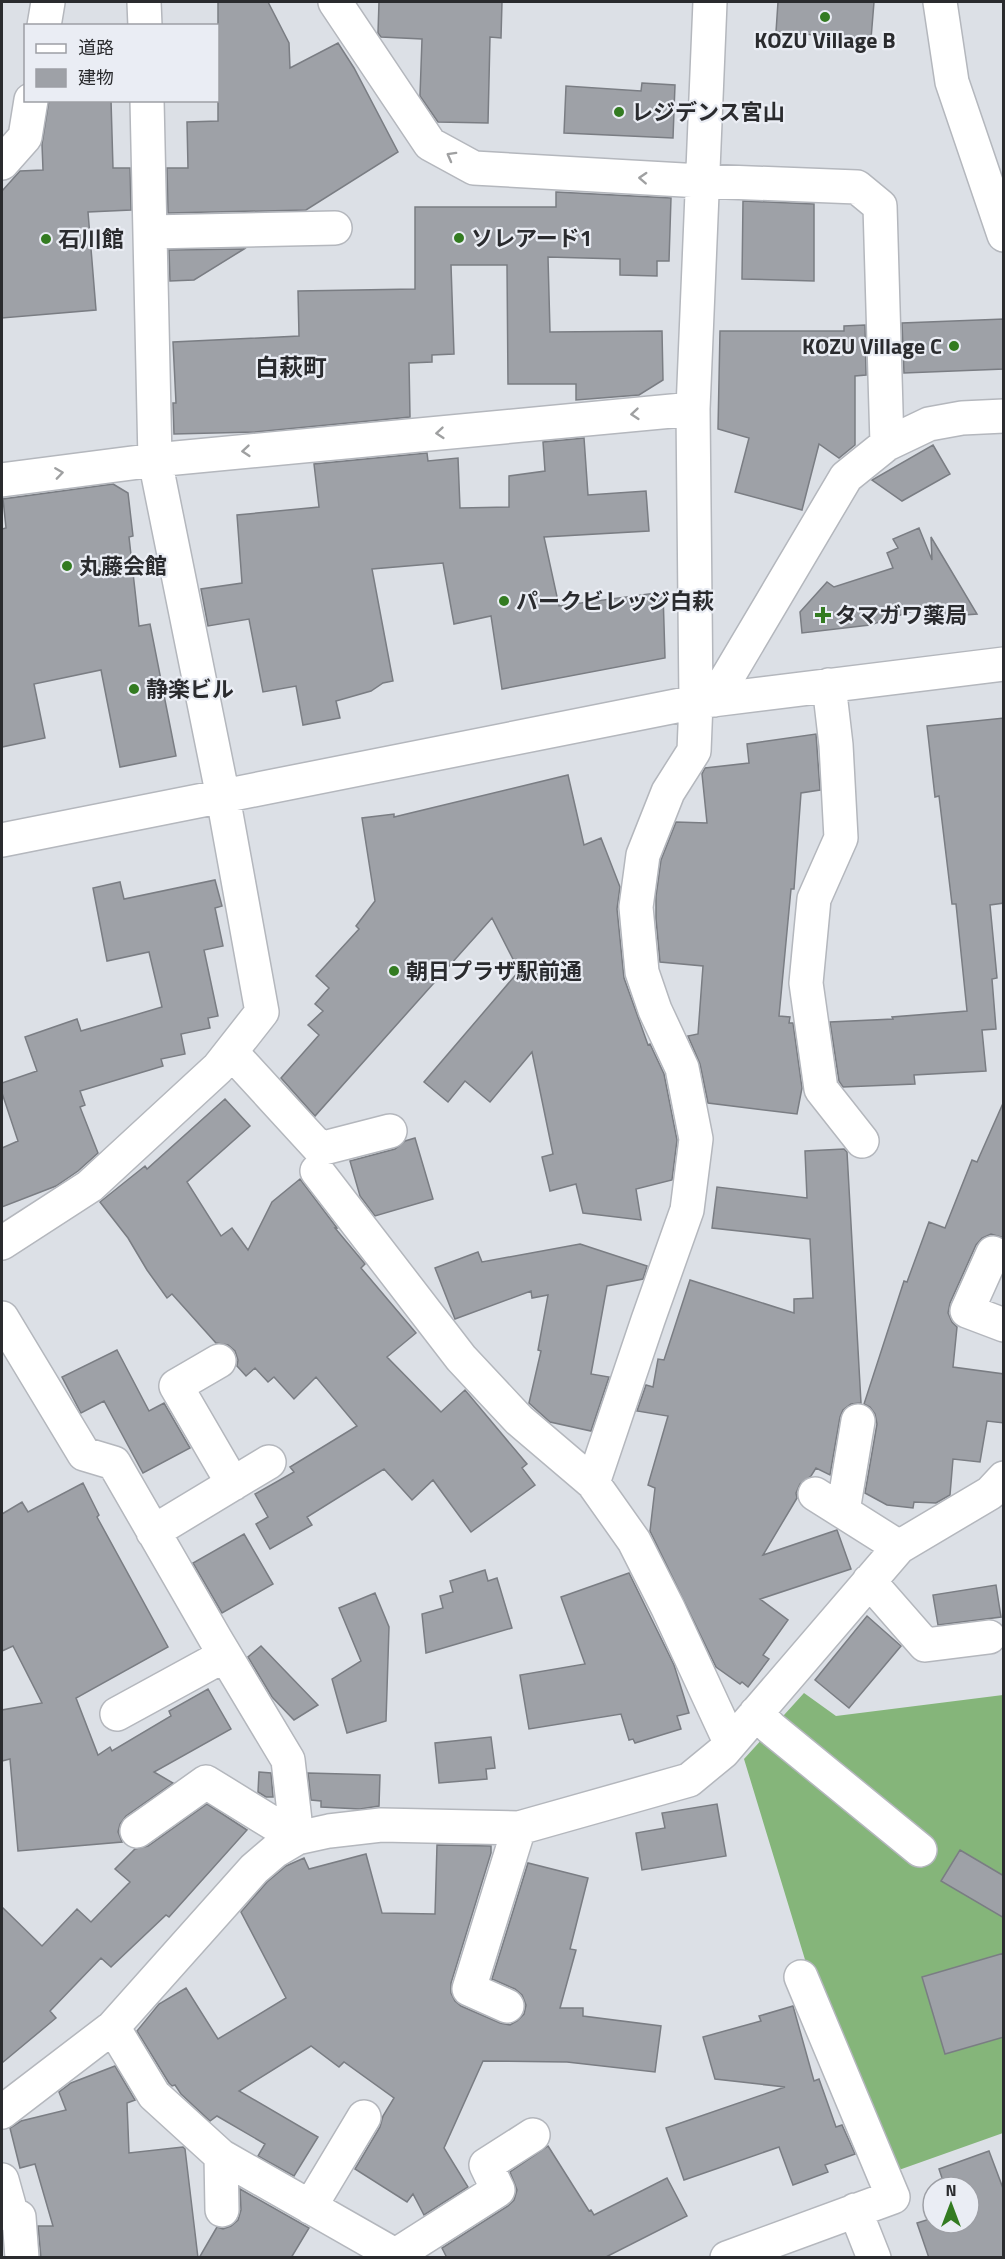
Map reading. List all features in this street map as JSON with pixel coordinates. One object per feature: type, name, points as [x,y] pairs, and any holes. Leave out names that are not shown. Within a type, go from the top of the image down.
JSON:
[{"type":"street","points":[[44,24],[48,2]]},
{"type":"street","points":[[144,2],[145,24]]},
{"type":"street","points":[[334,2],[430,144],[474,168],[857,187],[880,206],[887,444]]},
{"type":"street","points":[[593,1483],[687,1210],[696,1139],[682,1068],[655,1010],[642,972],[636,907],[642,855],[668,792],[694,751],[705,701],[693,409],[710,2]]},
{"type":"street","points":[[940,2],[952,81],[1004,235]]},
{"type":"street","points":[[2,1243],[90,1186],[218,1068],[262,1012],[223,797],[155,460],[147,102]]},
{"type":"street","points":[[2,163],[25,137],[20,119]]},
{"type":"street","points":[[150,232],[335,228]]},
{"type":"street","points":[[2,480],[155,460],[693,409]]},
{"type":"street","points":[[705,701],[846,477],[887,444],[930,424],[962,418],[1004,416]]},
{"type":"street","points":[[2,840],[705,701],[1004,664]]},
{"type":"street","points":[[829,685],[836,746],[841,838],[814,899],[806,983],[821,1089],[862,1141]]},
{"type":"street","points":[[231,1053],[320,1149],[390,1131]]},
{"type":"street","points":[[316,1171],[462,1358],[519,1420],[593,1483],[634,1541],[668,1608],[730,1742]]},
{"type":"street","points":[[993,1253],[967,1311],[1004,1325]]},
{"type":"street","points":[[2,1318],[84,1454],[114,1463],[288,1760],[297,1838]]},
{"type":"street","points":[[219,1361],[176,1386],[233,1484]]},
{"type":"street","points":[[843,1511],[858,1421]]},
{"type":"street","points":[[153,1532],[269,1462]]},
{"type":"street","points":[[2,2112],[113,2027],[254,1869],[275,1851],[297,1838],[329,1831],[381,1825],[519,1828],[689,1780],[723,1752],[899,1547],[990,1493],[1004,1478]]},
{"type":"street","points":[[815,1494],[899,1547]]},
{"type":"street","points":[[869,1581],[925,1645],[989,1637]]},
{"type":"street","points":[[117,1714],[225,1655]]},
{"type":"street","points":[[756,1713],[771,1728],[920,1850]]},
{"type":"street","points":[[137,1831],[206,1782],[297,1838]]},
{"type":"street","points":[[507,2006],[469,1989],[519,1828]]},
{"type":"street","points":[[727,2258],[893,2197],[801,1977]]},
{"type":"street","points":[[113,2027],[154,2095],[221,2156],[398,2256],[498,2190],[486,2165],[533,2135]]},
{"type":"street","points":[[310,2206],[364,2117]]},
{"type":"street","points":[[221,2156],[222,2210]]},
{"type":"street","points":[[2,2180],[12,2216],[19,2217],[22,2258]]},
{"type":"street","points":[[855,2210],[874,2258]]},
{"type":"green space","points":[[804,1693],[836,1716],[1003,1695],[1003,2133],[896,2171],[810,1976],[744,1759]]},
{"type":"building","points":[[218,2],[268,2],[289,43],[290,68],[338,43],[354,68],[398,152],[306,210],[168,213],[167,168],[188,168],[187,122],[218,121]]},
{"type":"building","points":[[379,2],[502,2],[501,38],[490,37],[488,123],[438,122],[420,96],[422,39],[381,37],[378,33]]},
{"type":"building","name":"KOZU Village B","points":[[778,2],[874,2],[871,39],[776,32]]},
{"type":"building","name":"レジデンス宮山","points":[[642,83],[675,85],[673,138],[564,133],[566,86],[641,91]]},
{"type":"building","points":[[49,102],[111,102],[113,168],[130,168],[131,210],[88,212],[96,310],[2,318],[2,191],[20,171],[43,170],[42,144]]},
{"type":"building","points":[[556,192],[671,198],[669,261],[657,261],[657,276],[620,275],[620,259],[548,257],[550,332],[662,331],[663,380],[639,395],[576,400],[576,384],[508,384],[507,265],[451,265],[454,354],[432,355],[432,362],[409,363],[410,417],[255,432],[174,434],[173,403],[176,403],[173,342],[299,336],[298,291],[415,289],[415,207],[556,207]]},
{"type":"building","points":[[743,201],[814,204],[814,281],[742,279]]},
{"type":"building","points":[[244,249],[194,280],[170,281],[169,250]]},
{"type":"building","name":"KOZU Village C","points":[[1004,319],[1004,369],[904,373],[902,323]]},
{"type":"building","points":[[865,325],[866,375],[855,376],[855,445],[839,458],[819,444],[802,510],[735,492],[749,438],[718,429],[720,331],[844,331],[844,326]]},
{"type":"building","points":[[584,438],[588,495],[646,491],[649,531],[544,537],[559,606],[663,592],[665,658],[502,689],[491,616],[454,624],[443,563],[372,569],[393,681],[383,683],[371,691],[336,701],[340,718],[303,725],[296,686],[263,692],[249,619],[208,626],[201,589],[242,583],[237,515],[319,507],[314,464],[427,453],[428,461],[458,458],[460,508],[509,507],[509,476],[545,471],[543,442]]},
{"type":"building","points":[[933,445],[950,474],[902,501],[872,480]]},
{"type":"building","points":[[113,484],[128,493],[133,536],[129,537],[139,626],[150,624],[176,756],[120,767],[101,670],[34,684],[45,738],[2,747],[2,529],[6,528],[3,499]]},
{"type":"building","points":[[919,528],[932,560],[931,537],[977,614],[930,617],[925,607],[870,625],[802,633],[800,612],[827,582],[834,587],[893,568],[887,553],[898,548],[893,539]]},
{"type":"building","points":[[1004,718],[1004,903],[990,905],[997,978],[992,979],[996,1029],[982,1030],[986,1071],[914,1075],[915,1084],[843,1087],[839,1081],[830,1022],[893,1019],[892,1017],[967,1011],[956,904],[952,904],[939,796],[935,797],[927,726]]},
{"type":"building","points":[[816,734],[820,790],[801,793],[794,889],[791,889],[779,1016],[790,1017],[789,1023],[793,1023],[802,1088],[797,1114],[708,1103],[700,1064],[688,1036],[698,1034],[703,966],[660,962],[656,896],[661,860],[676,822],[707,823],[702,774],[705,768],[749,763],[747,744]]},
{"type":"building","points":[[568,775],[584,845],[601,838],[620,887],[617,909],[624,978],[648,1045],[650,1044],[664,1074],[677,1140],[672,1180],[636,1189],[641,1220],[583,1213],[576,1184],[550,1191],[542,1157],[553,1154],[532,1052],[490,1102],[465,1081],[448,1102],[424,1082],[519,971],[492,918],[315,1116],[281,1078],[319,1035],[308,1025],[323,1011],[315,1004],[329,988],[316,976],[359,929],[356,926],[375,901],[362,818],[394,814],[394,817]]},
{"type":"building","points":[[215,880],[222,906],[215,908],[223,946],[204,950],[218,1016],[208,1018],[210,1028],[181,1034],[185,1054],[161,1059],[163,1066],[80,1091],[85,1105],[80,1107],[98,1153],[56,1186],[2,1207],[2,1148],[18,1141],[2,1093],[2,1083],[37,1071],[25,1037],[77,1019],[81,1031],[162,1007],[149,952],[107,961],[93,888],[120,882],[124,899]]},
{"type":"building","points":[[225,1099],[250,1126],[187,1182],[221,1236],[232,1228],[248,1250],[272,1202],[300,1179],[337,1228],[335,1228],[365,1264],[361,1268],[416,1333],[387,1357],[441,1412],[465,1390],[527,1464],[522,1468],[535,1485],[471,1532],[433,1480],[412,1500],[384,1469],[307,1517],[312,1525],[270,1549],[256,1524],[268,1517],[255,1494],[294,1472],[290,1467],[357,1426],[316,1377],[294,1399],[274,1377],[268,1382],[255,1368],[246,1376],[237,1366],[235,1351],[228,1345],[216,1343],[172,1294],[167,1298],[128,1238],[100,1202],[145,1166],[147,1169]]},
{"type":"building","points":[[1004,1101],[1004,1238],[991,1234],[982,1238],[976,1245],[950,1303],[948,1313],[957,1327],[953,1367],[1004,1374],[1004,1423],[987,1421],[980,1462],[953,1459],[950,1495],[936,1503],[914,1502],[913,1508],[887,1505],[865,1493],[877,1424],[875,1414],[870,1407],[864,1404],[904,1281],[907,1282],[929,1222],[945,1228],[972,1160],[977,1162]]},
{"type":"building","points":[[415,1138],[433,1199],[375,1216],[360,1196],[350,1161],[395,1149],[405,1141]]},
{"type":"building","points":[[844,1149],[847,1152],[861,1403],[851,1404],[843,1410],[830,1475],[816,1468],[811,1476],[800,1484],[796,1493],[797,1498],[763,1555],[837,1530],[851,1569],[760,1599],[788,1620],[763,1655],[769,1659],[748,1687],[716,1667],[650,1531],[655,1488],[648,1485],[668,1416],[637,1411],[646,1385],[653,1387],[658,1359],[664,1360],[690,1280],[794,1313],[794,1299],[813,1298],[810,1239],[712,1228],[717,1187],[807,1198],[805,1151]]},
{"type":"building","points":[[580,1244],[647,1266],[643,1279],[607,1286],[591,1374],[609,1377],[591,1431],[550,1422],[529,1403],[541,1351],[538,1350],[548,1295],[532,1298],[531,1291],[455,1319],[435,1268],[478,1252],[482,1262]]},
{"type":"building","points":[[117,1350],[149,1411],[164,1403],[190,1448],[143,1473],[104,1401],[81,1413],[62,1377]]},
{"type":"building","points":[[83,1483],[99,1515],[97,1517],[168,1647],[76,1698],[98,1755],[110,1747],[112,1751],[171,1716],[169,1711],[208,1689],[231,1729],[154,1772],[173,1783],[126,1816],[118,1832],[122,1842],[18,1851],[10,1759],[2,1761],[2,1710],[42,1703],[13,1646],[2,1651],[2,1514],[22,1502],[28,1512]]},
{"type":"building","points":[[244,1534],[273,1584],[222,1613],[193,1563]]},
{"type":"building","points":[[485,1570],[488,1581],[497,1578],[512,1628],[426,1653],[422,1614],[443,1608],[440,1596],[453,1592],[450,1581]]},
{"type":"building","points":[[629,1573],[674,1665],[689,1713],[677,1716],[681,1729],[635,1743],[633,1739],[629,1740],[621,1714],[529,1729],[520,1675],[585,1664],[561,1597]]},
{"type":"building","points":[[996,1585],[1001,1617],[938,1625],[933,1595]]},
{"type":"building","points":[[375,1593],[389,1627],[386,1721],[347,1733],[332,1679],[361,1661],[339,1608]]},
{"type":"building","points":[[867,1616],[901,1646],[849,1708],[815,1680]]},
{"type":"building","points":[[261,1646],[318,1705],[294,1720],[272,1697],[248,1657]]},
{"type":"building","points":[[491,1737],[495,1768],[486,1769],[487,1779],[439,1783],[435,1743]]},
{"type":"building","points":[[259,1772],[271,1773],[273,1797],[266,1797],[258,1792]]},
{"type":"building","points":[[308,1773],[380,1775],[379,1806],[360,1809],[321,1807],[321,1801],[311,1800]]},
{"type":"building","points":[[207,1804],[247,1830],[169,1917],[166,1915],[111,1967],[101,1958],[50,2011],[56,2018],[2,2063],[2,1907],[42,1946],[77,1909],[91,1922],[130,1882],[115,1869],[135,1849],[148,1846]]},
{"type":"building","points":[[717,1804],[726,1856],[642,1870],[636,1833],[665,1828],[662,1813]]},
{"type":"building","points":[[437,1845],[491,1846],[491,1853],[451,1983],[451,1993],[461,2006],[510,2025],[524,2014],[526,2005],[522,1995],[515,1989],[492,1979],[528,1863],[588,1878],[570,1949],[576,1950],[560,2008],[583,2008],[583,2016],[661,2026],[655,2072],[567,2062],[483,2061],[444,2148],[468,2187],[424,2215],[413,2194],[407,2202],[355,2169],[394,2098],[344,2062],[339,2067],[311,2046],[239,2091],[318,2137],[294,2176],[258,2156],[265,2144],[217,2116],[210,2121],[181,2094],[175,2085],[172,2086],[137,2031],[159,2004],[186,1988],[218,2039],[286,1998],[241,1912],[267,1882],[286,1866],[304,1858],[309,1869],[366,1854],[382,1913],[435,1914]]},
{"type":"building","points":[[960,1850],[1004,1876],[1004,1918],[941,1881]]},
{"type":"building","points":[[1004,1953],[1004,2037],[945,2054],[922,1977]]},
{"type":"building","points":[[793,2006],[814,2081],[819,2079],[836,2127],[842,2125],[855,2154],[825,2165],[828,2172],[793,2185],[779,2147],[684,2180],[666,2128],[785,2087],[715,2079],[703,2037],[761,2021],[759,2016]]},
{"type":"building","points":[[115,2066],[135,2100],[127,2103],[129,2153],[183,2147],[185,2149],[198,2258],[41,2258],[38,2226],[53,2226],[35,2164],[20,2168],[10,2128],[21,2121],[66,2110],[59,2092],[71,2083]]},
{"type":"building","points":[[548,2146],[589,2211],[591,2210],[594,2215],[667,2178],[687,2216],[604,2258],[447,2258],[442,2248],[514,2200],[517,2190],[510,2172]]},
{"type":"building","points":[[989,2151],[1004,2191],[1004,2258],[929,2258],[921,2235],[981,2235],[981,2175],[941,2175],[939,2169]]},
{"type":"building","points":[[240,2189],[309,2228],[291,2258],[199,2258],[217,2227],[223,2229],[238,2220],[241,2210]]},
{"type":"building","points":[[921,2222],[921,2235],[917,2223]]},
{"type":"place","name":"KOZU Village B","points":[[825,17]]},
{"type":"place","name":"レジデンス宮山","points":[[619,112]]},
{"type":"place","name":"ソレアード1","points":[[459,238]]},
{"type":"place","name":"石川館","points":[[46,239]]},
{"type":"place","name":"KOZU Village C","points":[[954,346]]},
{"type":"place","name":"丸藤会館","points":[[67,566]]},
{"type":"place","name":"パークビレッジ白萩","points":[[504,601]]},
{"type":"place","name":"タマガワ薬局","points":[[823,615]]},
{"type":"place","name":"静楽ビル","points":[[134,689]]},
{"type":"place","name":"朝日プラザ駅前通","points":[[394,971]]},
{"type":"district","name":"白萩町","points":[[291,367]]}]
